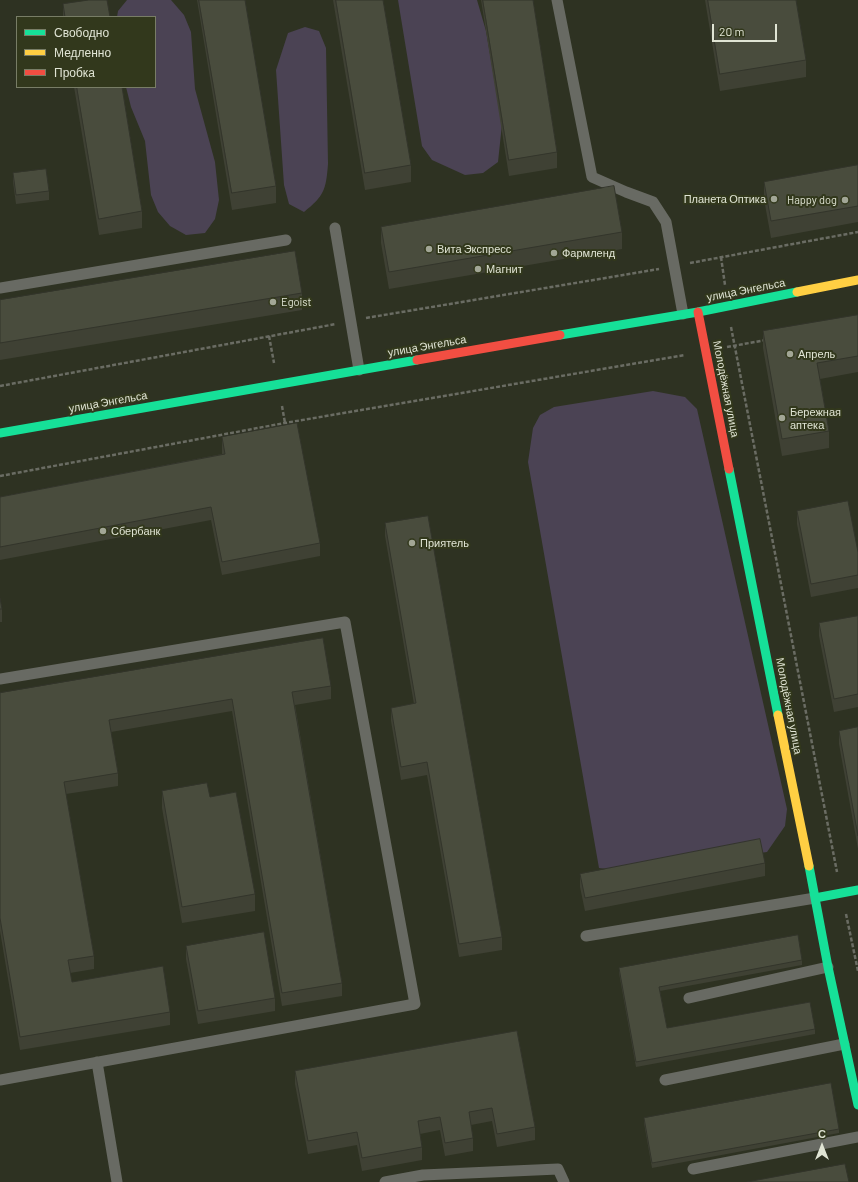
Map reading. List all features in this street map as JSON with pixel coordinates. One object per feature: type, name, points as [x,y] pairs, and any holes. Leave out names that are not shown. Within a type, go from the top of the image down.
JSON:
[{"type":"main road","name":"улица Энгельса","points":[[0,433],[698,312],[858,280]]},
{"type":"main road","name":"Молодёжная улица","points":[[698,312],[828,967],[858,1105]]},
{"type":"main road","points":[[815,898],[858,890]]},
{"type":"lane","points":[[557,0],[592,177],[653,202],[666,222],[683,314]]},
{"type":"lane","points":[[335,228],[359,370]]},
{"type":"lane","points":[[0,288],[286,240]]},
{"type":"lane","points":[[0,679],[345,622],[415,1004],[0,1080]]},
{"type":"lane","points":[[586,936],[815,898]]},
{"type":"lane","points":[[689,998],[828,967]]},
{"type":"lane","points":[[665,1080],[844,1044]]},
{"type":"lane","points":[[97,1062],[117,1182]]},
{"type":"lane","points":[[693,1169],[858,1137]]},
{"type":"lane","points":[[385,1182],[558,1169],[564,1182]]},
{"type":"path","points":[[0,386],[350,321],[721,258],[858,232]]},
{"type":"path","points":[[721,258],[734,346],[841,893],[858,971]]},
{"type":"path","points":[[0,476],[293,421],[706,351],[773,338]]},
{"type":"shaded area","points":[[127,0],[171,0],[184,15],[191,32],[195,89],[215,162],[219,200],[215,219],[205,233],[186,235],[170,226],[158,212],[151,195],[145,141],[131,107],[126,88],[156,88],[156,16],[117,16],[118,11]]},
{"type":"shaded area","points":[[398,0],[477,0],[486,31],[502,124],[498,162],[483,173],[465,175],[432,160],[422,146]]},
{"type":"shaded area","points":[[305,27],[319,31],[326,48],[328,164],[323,192],[320,197],[304,212],[289,204],[284,185],[276,70],[288,33]]},
{"type":"shaded area","points":[[653,391],[685,397],[697,409],[787,809],[785,826],[767,852],[629,872],[599,868],[528,462],[533,428],[540,415],[554,407]]},
{"type":"building","points":[[89,0],[107,0],[110,16],[65,16],[63,4]]},
{"type":"building","points":[[199,0],[245,0],[276,186],[232,193]]},
{"type":"building","points":[[336,0],[383,0],[411,165],[365,173]]},
{"type":"building","points":[[483,0],[533,0],[557,152],[509,160]]},
{"type":"building","points":[[708,0],[796,0],[806,60],[720,74]]},
{"type":"building","points":[[77,88],[122,88],[142,211],[99,219]]},
{"type":"building","points":[[858,165],[858,206],[771,221],[764,182]]},
{"type":"building","points":[[46,169],[49,191],[16,195],[13,173]]},
{"type":"building","points":[[614,186],[622,232],[389,272],[381,227]]},
{"type":"building","points":[[295,251],[302,293],[0,343],[0,300]]},
{"type":"building","points":[[858,315],[858,356],[817,363],[829,431],[782,439],[763,331]]},
{"type":"building","points":[[297,423],[320,543],[222,562],[211,507],[0,547],[0,497],[225,454],[222,437]]},
{"type":"building","points":[[848,501],[858,552],[858,575],[811,584],[797,511]]},
{"type":"building","points":[[428,516],[502,937],[459,944],[427,762],[401,767],[391,708],[416,703],[385,523]]},
{"type":"building","points":[[0,598],[2,609],[0,609]]},
{"type":"building","points":[[858,616],[858,694],[834,699],[819,623]]},
{"type":"building","points":[[323,638],[331,686],[292,692],[342,983],[282,993],[232,699],[109,720],[118,773],[64,782],[94,956],[68,960],[72,982],[163,966],[170,1012],[20,1037],[0,918],[0,693]]},
{"type":"building","points":[[858,727],[858,836],[839,731]]},
{"type":"building","points":[[207,783],[210,797],[236,792],[255,894],[182,907],[162,791]]},
{"type":"building","points":[[760,839],[765,863],[585,898],[580,874]]},
{"type":"building","points":[[264,932],[275,998],[198,1011],[186,946]]},
{"type":"building","points":[[798,935],[802,960],[659,987],[667,1028],[810,1002],[815,1029],[636,1062],[619,968]]},
{"type":"building","points":[[517,1031],[535,1127],[497,1134],[492,1108],[469,1112],[473,1138],[445,1143],[440,1117],[418,1121],[422,1147],[362,1158],[357,1132],[308,1141],[295,1071]]},
{"type":"building","points":[[831,1083],[839,1129],[652,1163],[644,1118]]},
{"type":"building","points":[[845,1164],[849,1182],[747,1182]]},
{"type":"traffic: fast","points":[[560,335],[698,312],[797,292]]},
{"type":"traffic: fast","points":[[0,433],[417,360]]},
{"type":"traffic: fast","points":[[729,469],[778,715]]},
{"type":"traffic: fast","points":[[809,866],[828,967],[858,1105]]},
{"type":"traffic: fast","points":[[815,898],[858,890]]},
{"type":"traffic: slow","points":[[797,292],[858,280]]},
{"type":"traffic: slow","points":[[778,715],[809,866]]},
{"type":"traffic: jam","points":[[698,312],[729,469]]},
{"type":"traffic: jam","points":[[417,360],[560,335]]},
{"type":"place","name":"Планета Оптика","points":[[774,199]]},
{"type":"place","name":"Happy dog","points":[[845,200]]},
{"type":"place","name":"Вита Экспресс","points":[[429,249]]},
{"type":"place","name":"Фармленд","points":[[554,253]]},
{"type":"place","name":"Магнит","points":[[478,269]]},
{"type":"place","name":"Egoist","points":[[273,302]]},
{"type":"place","name":"Апрель","points":[[790,354]]},
{"type":"place","name":"Бережная аптека","points":[[782,418]]},
{"type":"place","name":"Сбербанк","points":[[103,531]]},
{"type":"place","name":"Приятель","points":[[412,543]]}]
